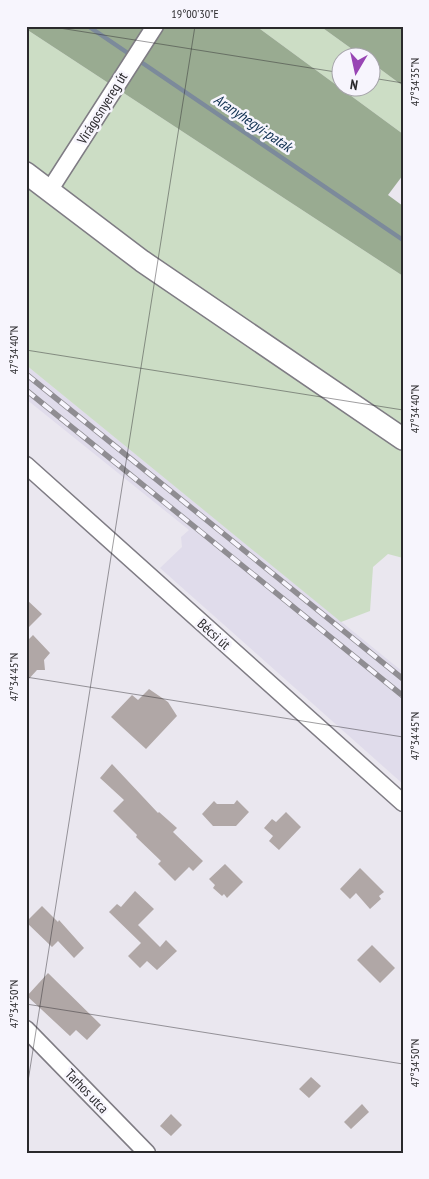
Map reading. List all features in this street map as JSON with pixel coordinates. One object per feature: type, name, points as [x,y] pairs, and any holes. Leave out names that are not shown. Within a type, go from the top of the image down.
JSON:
[{"type":"main road","points":[[26,173],[142,261],[403,438]]},
{"type":"street","name":"Virágosnyereg út","points":[[49,191],[154,27]]},
{"type":"street","name":"Bécsi út","points":[[26,464],[403,803]]},
{"type":"street","name":"Tarhos utca","points":[[26,1030],[147,1153]]},
{"type":"shaded area","points":[[26,365],[403,672],[403,784],[160,568],[182,547],[181,537],[189,530],[26,399]]},
{"type":"green space","points":[[26,26],[256,26],[332,82],[332,98],[354,98],[403,134],[403,175],[388,195],[403,206],[403,276],[26,29]]},
{"type":"green space","points":[[256,26],[320,26],[351,48],[332,48],[332,82]]},
{"type":"green space","points":[[320,26],[403,26],[403,86],[382,70],[382,48],[351,48]]},
{"type":"green space","points":[[26,29],[403,276],[403,558],[388,554],[373,567],[370,611],[341,622],[26,365]]},
{"type":"green space","points":[[382,70],[403,86],[403,134],[354,98],[382,98]]},
{"type":"building","points":[[26,599],[42,614],[26,630]]},
{"type":"building","points":[[33,635],[50,653],[44,660],[45,670],[37,670],[26,682],[26,642]]},
{"type":"building","points":[[149,689],[168,702],[177,716],[146,749],[111,717],[132,695],[138,700]]},
{"type":"building","points":[[112,764],[158,813],[177,828],[173,832],[203,861],[193,871],[189,867],[175,881],[158,864],[161,861],[113,811],[124,800],[100,778]]},
{"type":"building","points":[[237,800],[249,812],[236,826],[213,826],[202,814],[214,801],[217,804],[234,804]]},
{"type":"building","points":[[286,812],[301,827],[279,850],[269,841],[273,836],[264,828],[272,819],[276,822]]},
{"type":"building","points":[[225,864],[243,882],[227,898],[224,894],[222,896],[213,888],[215,885],[209,879]]},
{"type":"building","points":[[360,868],[384,892],[379,896],[381,899],[370,909],[356,893],[350,899],[340,889]]},
{"type":"building","points":[[135,891],[154,909],[138,925],[160,947],[166,940],[177,951],[157,970],[147,961],[140,968],[128,956],[141,943],[109,912],[117,904],[121,907]]},
{"type":"building","points":[[42,906],[58,922],[59,920],[84,948],[74,958],[58,941],[52,947],[26,922]]},
{"type":"building","points":[[372,945],[395,968],[380,983],[357,960]]},
{"type":"building","points":[[48,973],[101,1025],[87,1040],[76,1030],[70,1036],[27,996]]},
{"type":"building","points":[[311,1077],[321,1086],[309,1098],[299,1089]]},
{"type":"building","points":[[362,1104],[369,1112],[351,1129],[344,1122]]},
{"type":"building","points":[[171,1114],[182,1125],[171,1136],[160,1126]]},
{"type":"waterway","name":"Aranyhegyi-patak","points":[[88,26],[403,240]]},
{"type":"railway","points":[[26,374],[403,679]]},
{"type":"railway","points":[[26,390],[403,696]]}]
